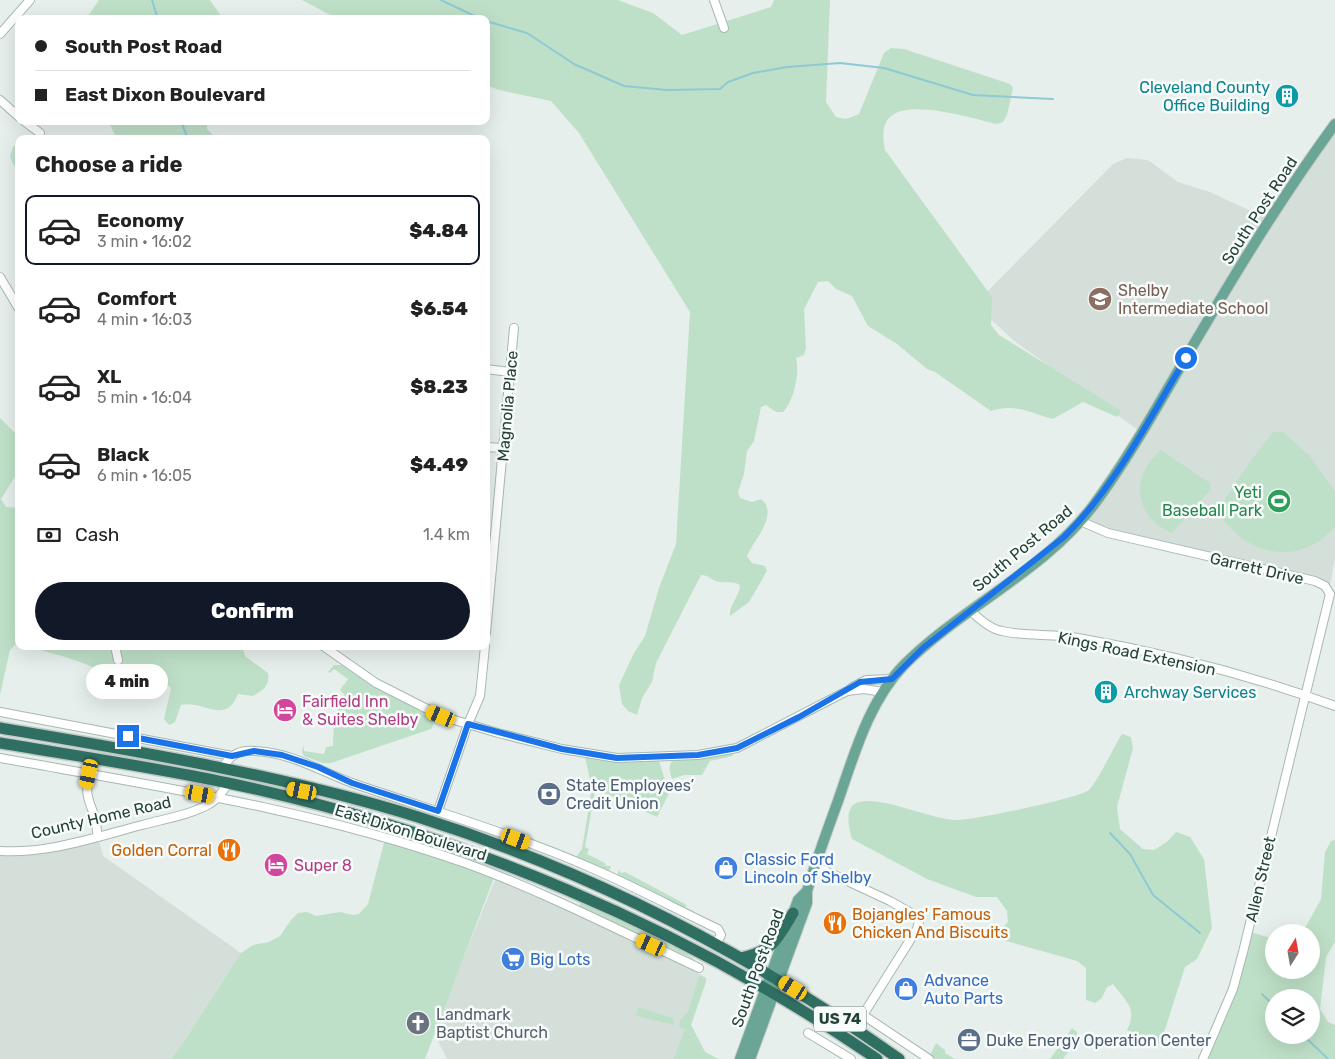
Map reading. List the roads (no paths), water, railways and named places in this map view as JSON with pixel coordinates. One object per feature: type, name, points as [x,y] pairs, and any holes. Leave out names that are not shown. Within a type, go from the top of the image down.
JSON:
[{"type":"highway","name":"East Dixon Boulevard","points":[[0,728],[224,767],[315,789],[420,818],[468,834],[533,858],[610,892],[716,944],[775,978],[899,1059]]},
{"type":"highway","name":"East Dixon Boulevard","points":[[0,743],[228,783],[330,809],[420,835],[578,895],[682,943],[770,992],[876,1059]]},
{"type":"highway","points":[[103,761],[112,758],[212,774],[218,774],[224,767]]},
{"type":"highway","points":[[228,783],[231,779],[237,778],[302,791],[315,789]]},
{"type":"highway","points":[[741,958],[760,953],[771,946],[793,913]]},
{"type":"main road","name":"South Post Road","points":[[775,978],[808,904],[807,891],[815,866],[858,746],[883,692],[892,679],[923,648],[1038,559],[1080,521],[1122,463],[1276,206],[1335,124]]},
{"type":"main road","name":"South Post Road","points":[[750,1059],[793,913],[798,900],[807,891]]},
{"type":"main road","name":"South Post Road","points":[[740,1059],[770,992]]},
{"type":"street","points":[[17,15],[30,0]]},
{"type":"street","points":[[714,0],[724,28]]},
{"type":"street","points":[[0,34],[15,17]]},
{"type":"street","points":[[0,100],[15,113]]},
{"type":"street","points":[[29,125],[40,133]]},
{"type":"street","points":[[0,277],[15,302]]},
{"type":"street","name":"Magnolia Place","points":[[490,585],[514,328]]},
{"type":"street","points":[[490,370],[510,372]]},
{"type":"street","points":[[490,447],[503,448]]},
{"type":"street","name":"Garrett Drive","points":[[1080,521],[1108,533],[1315,582],[1325,586],[1330,596],[1305,695]]},
{"type":"street","points":[[490,523],[496,524]]},
{"type":"street","name":"Kings Road Extension","points":[[971,611],[983,621],[1002,632],[1047,633],[1090,640],[1233,674],[1305,695],[1335,706]]},
{"type":"street","points":[[116,650],[118,660]]},
{"type":"street","points":[[328,650],[354,669],[441,716],[594,755],[617,758],[698,755],[737,748],[754,741],[863,681],[892,679]]},
{"type":"street","points":[[438,811],[468,724],[480,696],[485,650]]},
{"type":"street","points":[[847,691],[864,689],[883,692]]},
{"type":"street","name":"Allen Street","points":[[1203,1059],[1230,995],[1243,952],[1305,695]]},
{"type":"street","name":"East Dixon Boulevard","points":[[0,712],[232,756],[254,751],[295,759],[352,783],[438,811],[552,853],[616,880],[718,929],[721,935],[716,944]]},
{"type":"street","points":[[224,767],[232,756]]},
{"type":"street","name":"East Dixon Boulevard","points":[[0,758],[218,798],[326,822],[428,851],[501,877],[700,968]]},
{"type":"street","points":[[89,774],[86,790],[89,807],[95,818],[98,836]]},
{"type":"street","name":"County Home Road","points":[[0,851],[27,851],[98,836],[186,813],[203,807],[218,798],[228,783]]},
{"type":"street","points":[[815,866],[890,901],[920,918],[917,929],[863,1016],[929,1059]]},
{"type":"street","points":[[610,892],[616,880]]},
{"type":"street","points":[[572,908],[578,895]]},
{"type":"street","points":[[808,1034],[851,1059]]},
{"type":"waterway","points":[[152,0],[157,15]]},
{"type":"waterway","points":[[441,0],[473,15]]},
{"type":"waterway","points":[[490,22],[527,33],[574,64],[624,86],[667,90],[720,89],[728,82],[753,73],[787,67],[840,63],[884,68],[973,95],[1053,99]]},
{"type":"waterway","points":[[183,125],[186,135]]},
{"type":"waterway","points":[[1110,833],[1130,854],[1153,895],[1200,933]]},
{"type":"waterway","points":[[1262,994],[1265,997]]},
{"type":"waterway","points":[[1312,1044],[1328,1059]]},
{"type":"place","name":"Cleveland County Office Building","points":[[1287,96]]},
{"type":"place","name":"Shelby Intermediate School","points":[[1100,299]]},
{"type":"place","name":"Yeti Baseball Park","points":[[1279,501]]},
{"type":"place","name":"Archway Services","points":[[1106,692]]},
{"type":"place","name":"Fairfield Inn & Suites Shelby","points":[[285,710]]},
{"type":"place","name":"State Employees’ Credit Union","points":[[549,794]]},
{"type":"place","name":"Golden Corral","points":[[229,850]]},
{"type":"place","name":"Super 8","points":[[276,865]]},
{"type":"place","name":"Classic Ford Lincoln of Shelby","points":[[726,868]]},
{"type":"place","name":"Bojangles' Famous Chicken And Biscuits","points":[[835,923]]},
{"type":"place","name":"Big Lots","points":[[513,959]]},
{"type":"place","name":"Advance Auto Parts","points":[[906,989]]},
{"type":"place","name":"Landmark Baptist Church","points":[[418,1023]]},
{"type":"place","name":"Duke Energy Operation Center","points":[[969,1040]]}]
